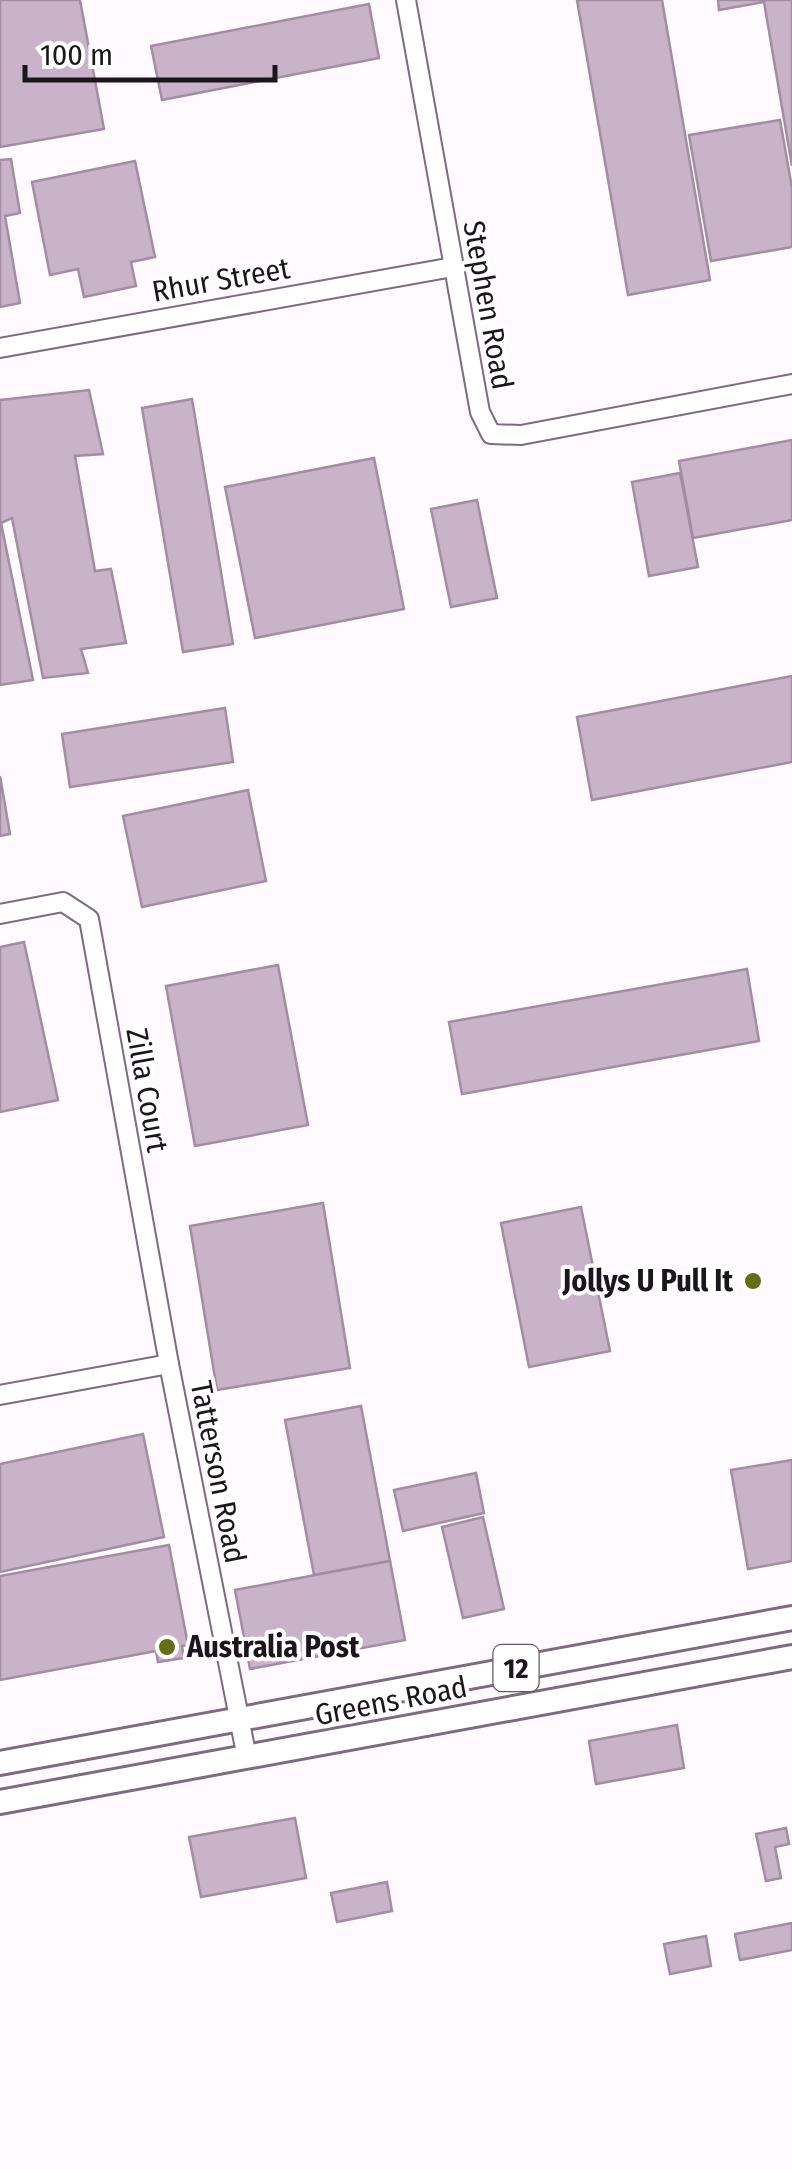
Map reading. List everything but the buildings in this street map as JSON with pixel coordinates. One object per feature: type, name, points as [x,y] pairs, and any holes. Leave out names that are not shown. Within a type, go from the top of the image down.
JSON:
[{"type":"main road","name":"Greens Road","points":[[0,1763],[792,1618]]},
{"type":"main road","name":"Greens Road","points":[[0,1802],[792,1657]]},
{"type":"street","name":"Stephen Road","points":[[406,0],[480,412],[491,434],[521,435],[792,384]]},
{"type":"street","name":"Rhur Street","points":[[0,348],[453,266]]},
{"type":"street","name":"Zilla Court","points":[[0,914],[63,902],[88,919],[169,1364]]},
{"type":"street","name":"Tatterson Road","points":[[0,1395],[169,1364],[247,1758]]},
{"type":"place","name":"Jollys U Pull It","points":[[753,1281]]},
{"type":"place","name":"Australia Post","points":[[167,1647]]}]
